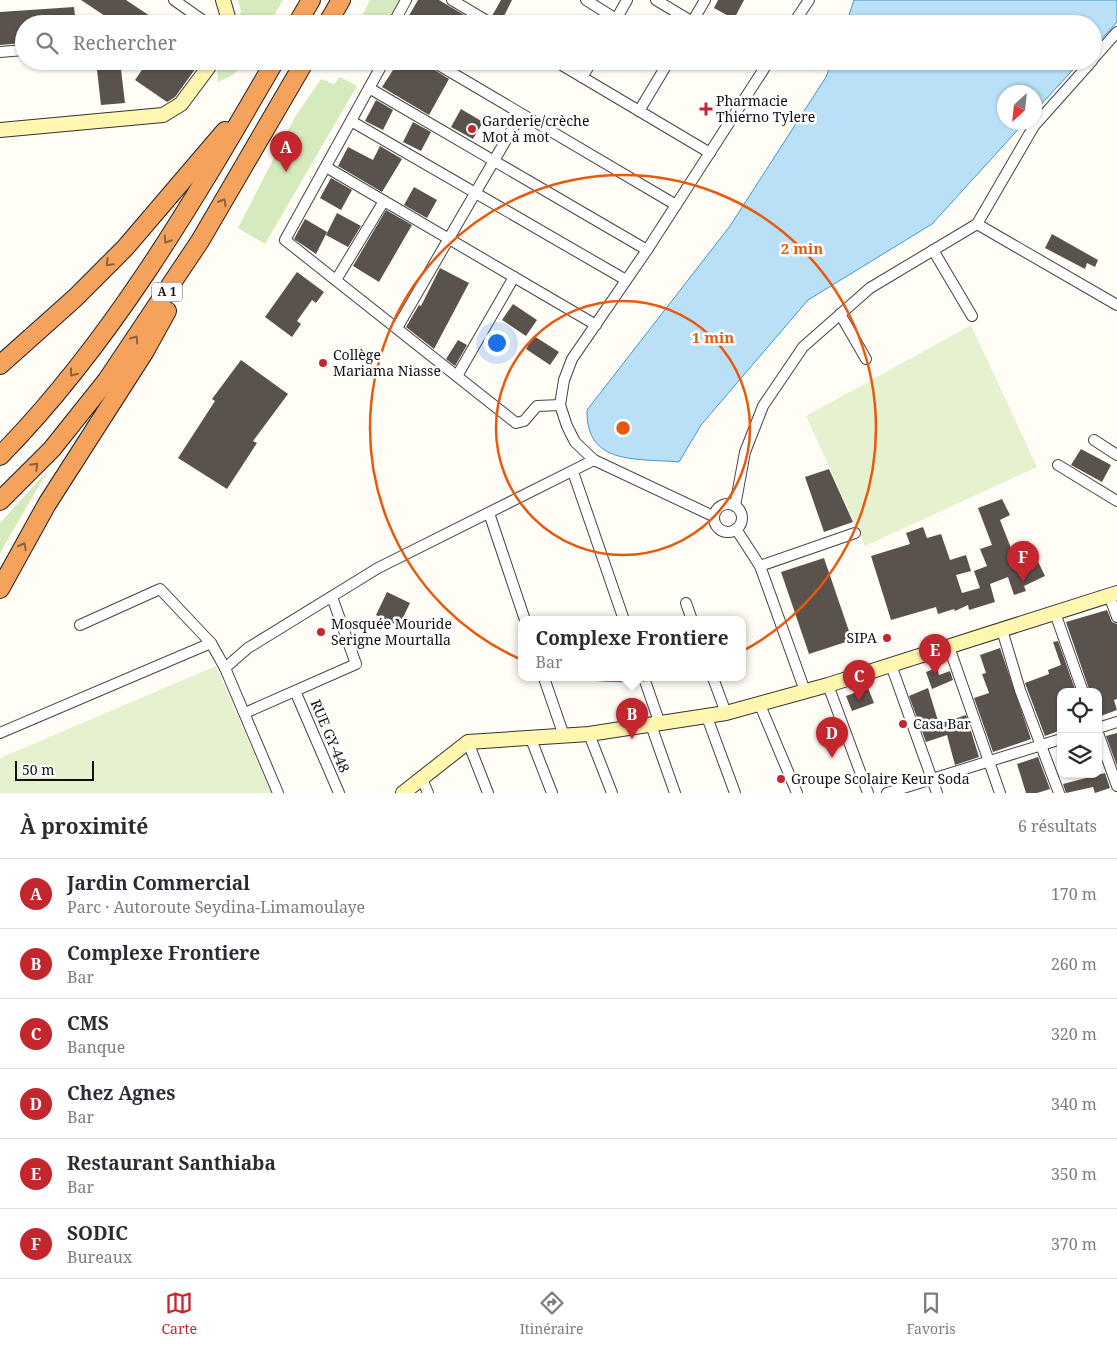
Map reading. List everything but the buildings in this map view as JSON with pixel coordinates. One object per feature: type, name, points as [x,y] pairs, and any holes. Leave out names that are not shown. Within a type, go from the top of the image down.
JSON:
[{"type":"highway","points":[[299,13],[311,0]]},
{"type":"highway","points":[[332,15],[341,0]]},
{"type":"highway","name":"A 1","points":[[0,456],[48,404],[126,304],[212,168],[270,70]]},
{"type":"highway","name":"A 1","points":[[0,501],[78,419],[145,325],[200,241],[300,70]]},
{"type":"highway","name":"A 1","points":[[0,365],[68,304],[125,248],[225,130],[265,79]]},
{"type":"highway","points":[[0,589],[65,474],[145,351],[178,290],[200,241]]},
{"type":"street","points":[[174,0],[195,15]]},
{"type":"street","points":[[398,15],[406,0]]},
{"type":"street","points":[[454,0],[478,15]]},
{"type":"street","points":[[586,0],[606,15]]},
{"type":"street","points":[[618,15],[627,0]]},
{"type":"street","points":[[656,0],[680,15]]},
{"type":"street","points":[[697,15],[705,0]]},
{"type":"street","points":[[799,15],[808,0]]},
{"type":"street","points":[[223,2],[227,15]]},
{"type":"street","points":[[1102,49],[1117,32]]},
{"type":"street","points":[[0,52],[15,51]]},
{"type":"street","points":[[0,130],[163,115],[181,104],[206,70]]},
{"type":"street","points":[[379,70],[285,240],[516,423],[524,421],[537,406],[560,405]]},
{"type":"street","points":[[447,70],[676,204]]},
{"type":"street","points":[[570,70],[710,153]]},
{"type":"street","points":[[582,77],[586,70]]},
{"type":"street","points":[[639,111],[664,70]]},
{"type":"street","points":[[761,70],[647,250],[572,359],[564,380],[560,405],[567,426],[576,442],[594,460],[713,516],[718,528],[730,532],[736,529],[742,517],[735,506],[745,452],[763,406],[804,347],[870,288],[978,224],[1034,126],[1083,70]]},
{"type":"street","points":[[369,88],[647,250]]},
{"type":"street","points":[[397,328],[521,114]]},
{"type":"street","points":[[351,121],[626,280]]},
{"type":"street","points":[[326,167],[596,325]]},
{"type":"street","points":[[336,280],[384,201]]},
{"type":"street","points":[[978,224],[1117,305]]},
{"type":"street","points":[[934,250],[972,316]]},
{"type":"street","points":[[457,376],[514,277]]},
{"type":"street","points":[[840,314],[866,359]]},
{"type":"street","points":[[1094,440],[1117,455]]},
{"type":"street","points":[[225,668],[248,648],[378,568],[594,460]]},
{"type":"street","points":[[1058,465],[1117,501]]},
{"type":"street","points":[[573,472],[623,616]]},
{"type":"street","points":[[713,516],[721,505],[735,506]]},
{"type":"street","points":[[489,513],[524,616]]},
{"type":"street","points":[[736,529],[760,566],[805,691]]},
{"type":"street","points":[[760,566],[855,534]]},
{"type":"street","points":[[80,626],[160,588],[211,643],[225,668],[278,793]]},
{"type":"street","points":[[403,793],[468,742],[589,734],[707,718],[828,685],[949,648],[1113,594],[1117,617]]},
{"type":"street","points":[[245,713],[356,664],[332,597]]},
{"type":"street","points":[[686,603],[691,616]]},
{"type":"street","points":[[1055,613],[1082,688]]},
{"type":"street","points":[[1002,630],[1020,690],[1059,793]]},
{"type":"street","points":[[0,733],[211,643]]},
{"type":"street","points":[[949,648],[1000,793]]},
{"type":"street","points":[[891,665],[937,793]]},
{"type":"street","points":[[545,681],[564,736]]},
{"type":"street","points":[[645,681],[655,725],[675,793]]},
{"type":"street","points":[[714,681],[726,713]]},
{"type":"street","points":[[828,685],[868,793]]},
{"type":"street","name":"RUE GY-448","points":[[295,691],[339,793]]},
{"type":"street","points":[[760,705],[797,793]]},
{"type":"street","points":[[707,718],[735,793]]},
{"type":"street","points":[[1102,727],[1117,722]]},
{"type":"street","points":[[589,734],[612,793]]},
{"type":"street","points":[[531,739],[552,793]]},
{"type":"street","points":[[887,793],[1057,741]]},
{"type":"street","points":[[468,742],[488,793]]},
{"type":"street","points":[[1102,745],[1117,786]]},
{"type":"street","points":[[422,779],[428,793]]},
{"type":"green space","points":[[238,0],[283,0],[274,15],[240,15],[241,11]]},
{"type":"green space","points":[[370,0],[401,0],[393,15],[362,15]]},
{"type":"green space","points":[[217,70],[238,70],[233,75],[218,82]]},
{"type":"green space","points":[[340,77],[357,86],[265,244],[238,228],[295,117],[321,79],[334,84]]},
{"type":"green space","points":[[971,325],[1037,467],[865,546],[806,416]]},
{"type":"green space","points":[[49,469],[5,544],[0,554],[0,523]]},
{"type":"green space","points":[[216,666],[271,793],[0,793],[0,758]]},
{"type":"water","points":[[854,0],[1117,0],[1117,22],[1102,38],[1102,15],[849,15]]},
{"type":"water","points":[[829,70],[1073,70],[1042,103],[1042,85],[997,85],[997,130],[1018,130],[932,224],[808,300],[701,425],[679,462],[631,459],[617,456],[605,450],[595,441],[589,428],[587,410],[730,226],[826,77]]},
{"type":"place","name":"Pharmacie Thierno Tylere","points":[[706,109]]},
{"type":"place","name":"Garderie/crèche Mot à mot","points":[[472,129]]},
{"type":"place","name":"Jardin Commercial","points":[[286,172]]},
{"type":"place","name":"Collège Mariama Niasse","points":[[323,363]]},
{"type":"place","name":"SODIC","points":[[1023,582]]},
{"type":"place","name":"Mosquée Mouride Serigne Mourtalla","points":[[321,632]]},
{"type":"place","name":"SIPA","points":[[887,638]]},
{"type":"place","name":"Restaurant Santhiaba","points":[[935,675]]},
{"type":"place","name":"CMS","points":[[859,701]]},
{"type":"place","name":"Casa Bar","points":[[903,724]]},
{"type":"place","name":"Complexe Frontiere","points":[[632,739]]},
{"type":"place","name":"Chez Agnes","points":[[832,758]]},
{"type":"place","name":"Groupe Scolaire Keur Soda","points":[[781,779]]}]
